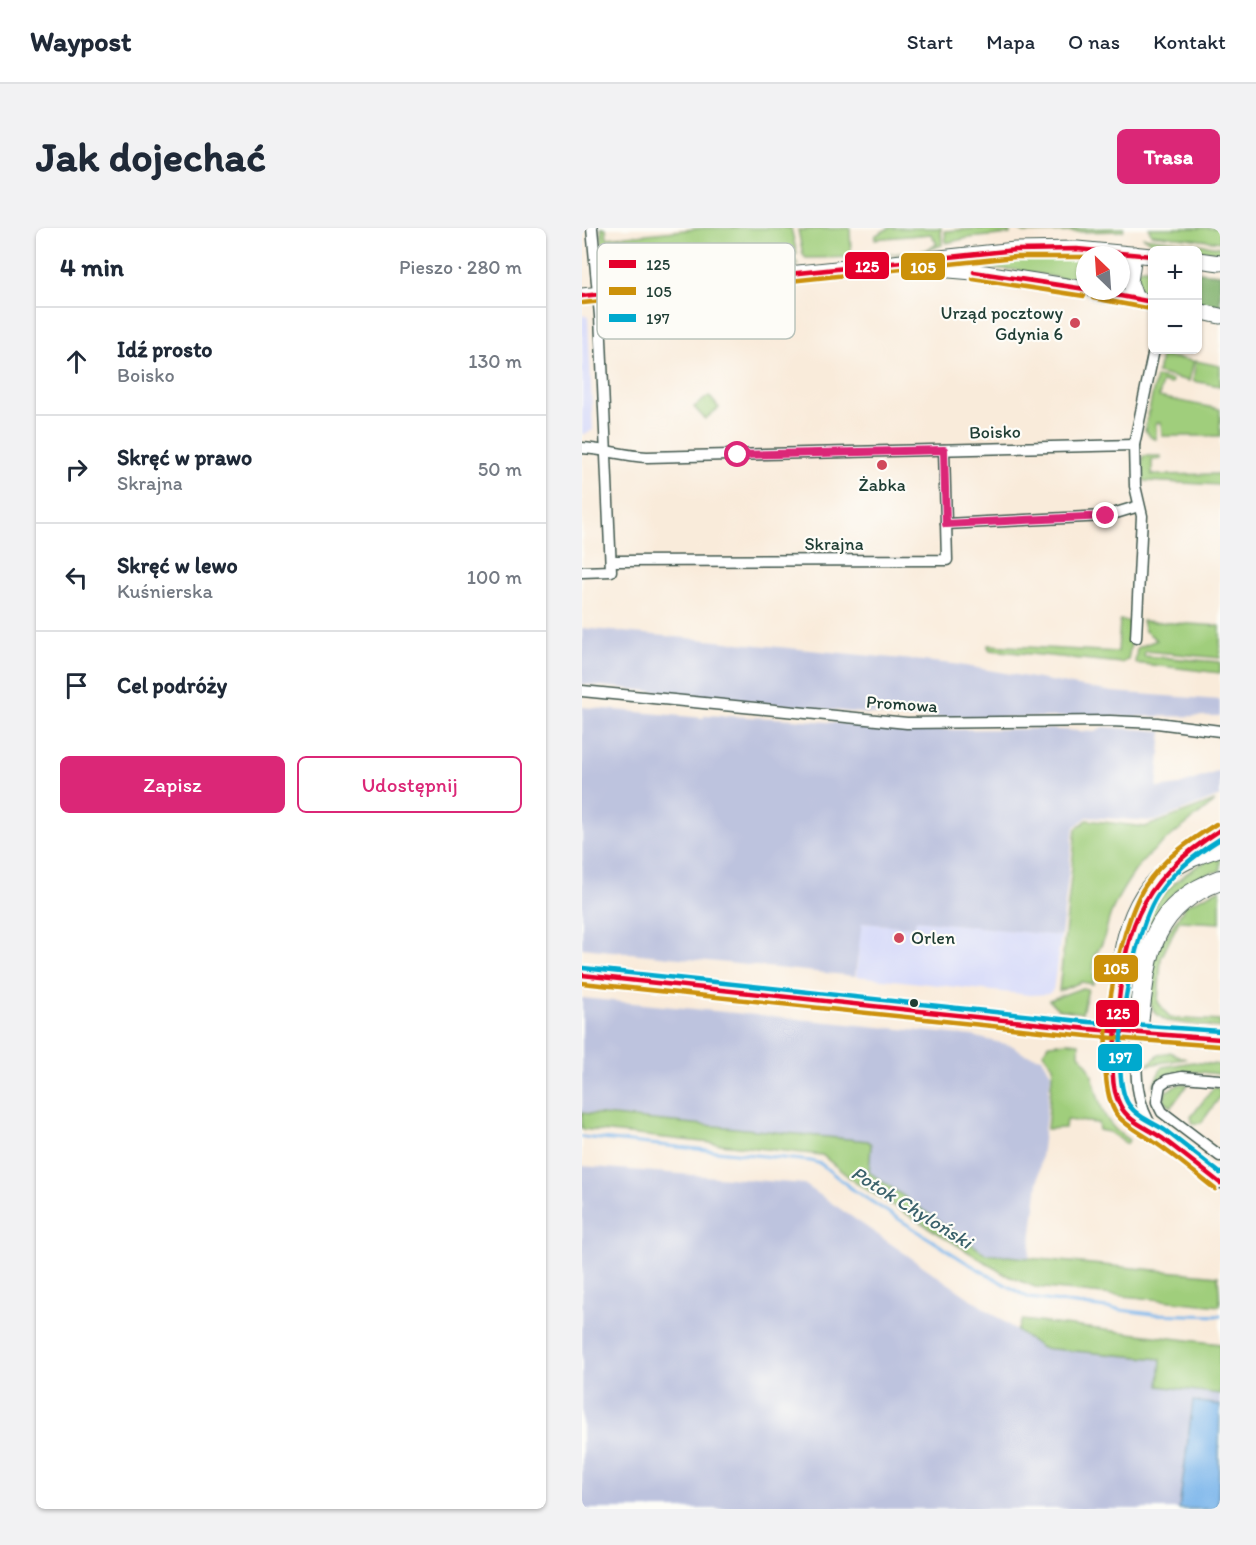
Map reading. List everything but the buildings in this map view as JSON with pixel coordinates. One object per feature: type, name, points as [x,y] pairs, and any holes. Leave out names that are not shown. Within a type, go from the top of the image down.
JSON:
[{"type":"highway","points":[[1220,846],[1169,869],[1151,890],[1129,933],[1119,981],[1116,1031],[1220,1039]]},
{"type":"highway","points":[[1137,1032],[1143,978],[1154,937],[1163,920],[1187,896],[1220,880]]},
{"type":"street","points":[[582,572],[611,571],[606,452],[590,295],[592,228]]},
{"type":"street","points":[[795,274],[957,255],[1049,248],[1148,256]]},
{"type":"street","points":[[1134,254],[1130,282],[1136,299]]},
{"type":"street","points":[[1202,261],[1220,263]]},
{"type":"street","points":[[884,265],[985,273],[1076,288]]},
{"type":"street","points":[[1130,298],[1148,301]]},
{"type":"street","points":[[1202,312],[1220,316]]},
{"type":"street","points":[[1136,638],[1142,516],[1139,506],[1134,445],[1153,354]]},
{"type":"street","name":"Boisko","points":[[582,448],[647,457],[1134,445]]},
{"type":"street","name":"Skrajna","points":[[611,561],[947,560],[944,450]]},
{"type":"street","points":[[946,524],[1106,516],[1139,506]]},
{"type":"street","name":"Promowa","points":[[582,691],[907,723],[1110,721],[1157,723],[1220,731]]},
{"type":"street","points":[[1169,869],[1192,848],[1220,830]]},
{"type":"street","points":[[582,975],[1116,1031],[1113,1081],[1119,1104],[1132,1119],[1158,1135],[1220,1184]]},
{"type":"street","points":[[1137,1032],[1137,1086],[1147,1121],[1158,1135]]},
{"type":"street","points":[[1220,1080],[1173,1078],[1160,1085],[1157,1097],[1162,1112],[1220,1156]]},
{"type":"shaded area","points":[[582,315],[588,317],[593,430],[582,435]]},
{"type":"shaded area","points":[[582,628],[954,664],[1112,692],[1220,700],[1220,716],[908,718],[582,684]]},
{"type":"shaded area","points":[[582,707],[704,718],[704,715],[793,719],[917,730],[1046,729],[1095,732],[1103,727],[1162,731],[1157,788],[1179,785],[1220,771],[1220,796],[1155,821],[1087,817],[1074,827],[1061,936],[916,920],[914,927],[862,923],[855,976],[582,948]]},
{"type":"shaded area","points":[[916,920],[1061,936],[1053,990],[1048,994],[1030,995],[856,976],[861,923],[914,927]]},
{"type":"shaded area","points":[[582,998],[972,1036],[1013,1046],[1024,1054],[1042,1058],[1051,1073],[1029,1258],[986,1254],[869,1172],[871,1144],[868,1141],[582,1112]]},
{"type":"shaded area","points":[[582,1166],[804,1184],[1042,1348],[1162,1359],[1159,1386],[1220,1394],[1220,1509],[582,1509]]},
{"type":"green space","points":[[601,228],[606,228],[607,238],[705,228],[791,228],[794,243],[602,243]]},
{"type":"green space","points":[[850,228],[851,256],[866,255],[866,257],[806,258],[803,255],[798,230]]},
{"type":"green space","points":[[889,228],[941,228],[942,245],[926,251],[885,255],[926,250],[937,244],[931,234],[875,239],[876,235]]},
{"type":"green space","points":[[1009,228],[1010,234],[968,238],[946,243],[945,231]]},
{"type":"green space","points":[[1016,228],[1029,230],[1124,228],[1123,231],[1024,233]]},
{"type":"green space","points":[[1149,228],[1220,228],[1220,242],[1151,234]]},
{"type":"green space","points":[[1144,237],[1220,247],[1220,253],[1202,251],[1202,246],[1153,244]]},
{"type":"green space","points":[[1076,257],[1076,281],[1018,270],[978,268],[937,262]]},
{"type":"green space","points":[[1142,268],[1148,268],[1148,293],[1139,291],[1135,274]]},
{"type":"green space","points":[[1202,272],[1220,274],[1220,309],[1202,306]]},
{"type":"green space","points":[[1162,354],[1194,361],[1189,381],[1157,373]]},
{"type":"green space","points":[[1196,361],[1220,366],[1220,386],[1193,381]]},
{"type":"green space","points":[[1156,377],[1172,380],[1171,384],[1162,382],[1159,397],[1220,409],[1220,436],[1162,436],[1161,423],[1156,423],[1156,439],[1152,438],[1145,430]]},
{"type":"green space","points":[[709,396],[719,408],[705,419],[694,407]]},
{"type":"green space","points":[[1143,456],[1161,456],[1161,459],[1152,460],[1152,475],[1220,474],[1220,485],[1145,481],[1141,475]]},
{"type":"green space","points":[[1120,620],[1130,622],[1132,640],[1128,659],[1122,663],[990,650],[988,647],[988,645],[1118,652]]},
{"type":"green space","points":[[1142,621],[1220,626],[1220,658],[1145,651],[1144,656],[1220,662],[1220,673],[1135,663],[1137,648],[1157,640],[1145,631]]},
{"type":"green space","points":[[1215,801],[1154,850],[1130,878],[1113,907],[1103,941],[1094,955],[1093,984],[1081,982],[1059,991],[1076,829],[1087,820],[1145,827]]},
{"type":"green space","points":[[1220,855],[1220,871],[1197,878],[1178,890],[1163,906],[1144,948],[1128,1016],[1125,1010],[1128,984],[1139,937],[1148,917],[1176,881],[1196,867]]},
{"type":"green space","points":[[1220,889],[1220,923],[1179,921],[1161,958],[1158,1002],[1170,1018],[1220,1021],[1220,1028],[1166,1021],[1154,1012],[1148,997],[1155,952],[1186,905]]},
{"type":"green space","points":[[1082,988],[1088,989],[1082,1013],[1058,1009],[1049,1000]]},
{"type":"green space","points":[[1079,1043],[1079,1054],[1092,1074],[1107,1120],[1129,1140],[1127,1144],[1109,1132],[1099,1130],[1098,1123],[1066,1120],[1065,1128],[1047,1129],[1053,1066],[1043,1052],[1049,1044]]},
{"type":"green space","points":[[1170,1052],[1185,1059],[1147,1065],[1159,1055]]},
{"type":"green space","points":[[1193,1062],[1220,1065],[1220,1074],[1174,1072],[1166,1075],[1152,1087],[1162,1067]]},
{"type":"green space","points":[[1180,1084],[1188,1084],[1171,1107],[1164,1100],[1166,1091]]},
{"type":"green space","points":[[1214,1087],[1220,1089],[1220,1097],[1201,1123],[1193,1124],[1191,1117]]},
{"type":"green space","points":[[582,1113],[868,1141],[871,1144],[869,1172],[986,1254],[1218,1276],[1220,1306],[1035,1287],[1006,1275],[856,1183],[822,1155],[582,1129]]},
{"type":"green space","points":[[1022,1320],[1220,1344],[1220,1394],[1159,1386],[1161,1359],[1042,1348],[1017,1331]]},
{"type":"water","points":[[1193,1401],[1220,1405],[1218,1509],[1179,1509]]},
{"type":"waterway","name":"Potok Chyloński","points":[[582,1137],[811,1161],[821,1164],[852,1189],[964,1261],[1029,1298],[1152,1314],[1220,1316]]},
{"type":"transit line","name":"125","points":[[795,273],[1015,250],[1077,249],[1148,256]]},
{"type":"transit line","name":"105","points":[[795,280],[1015,257],[1076,257]]},
{"type":"transit line","name":"125","points":[[974,272],[1076,288]]},
{"type":"transit line","name":"105","points":[[973,279],[1076,295]]},
{"type":"transit line","name":"125","points":[[582,296],[597,294]]},
{"type":"transit line","name":"125","points":[[1130,298],[1148,301]]},
{"type":"transit line","name":"105","points":[[1104,300],[1148,308]]},
{"type":"transit line","name":"105","points":[[583,303],[597,302]]},
{"type":"transit line","name":"105","points":[[1215,1189],[1117,1115],[1109,1095],[1105,1068],[1110,1000],[1125,933],[1135,906],[1145,886],[1160,867],[1186,844],[1216,824]]},
{"type":"transit line","name":"125","points":[[1220,830],[1168,871],[1151,892],[1139,914],[1124,964],[1113,1068],[1116,1096],[1128,1116],[1162,1138],[1220,1183]]},
{"type":"transit line","name":"197","points":[[1220,839],[1179,870],[1159,893],[1150,910],[1140,935],[1132,966],[1121,1032],[1120,1062],[1122,1087],[1132,1109],[1166,1131],[1220,1173]]},
{"type":"transit line","name":"197","points":[[583,968],[1089,1022],[1220,1031]]},
{"type":"transit line","name":"125","points":[[582,975],[1088,1029],[1220,1039]]},
{"type":"transit line","name":"105","points":[[582,983],[1087,1036],[1219,1046]]},
{"type":"place","name":"Urząd pocztowy Gdynia 6","points":[[1075,323]]},
{"type":"place","name":"Żabka","points":[[882,465]]},
{"type":"place","name":"Orlen","points":[[899,938]]},
{"type":"route","points":[[738,455],[944,450],[946,524],[1106,516]]}]
